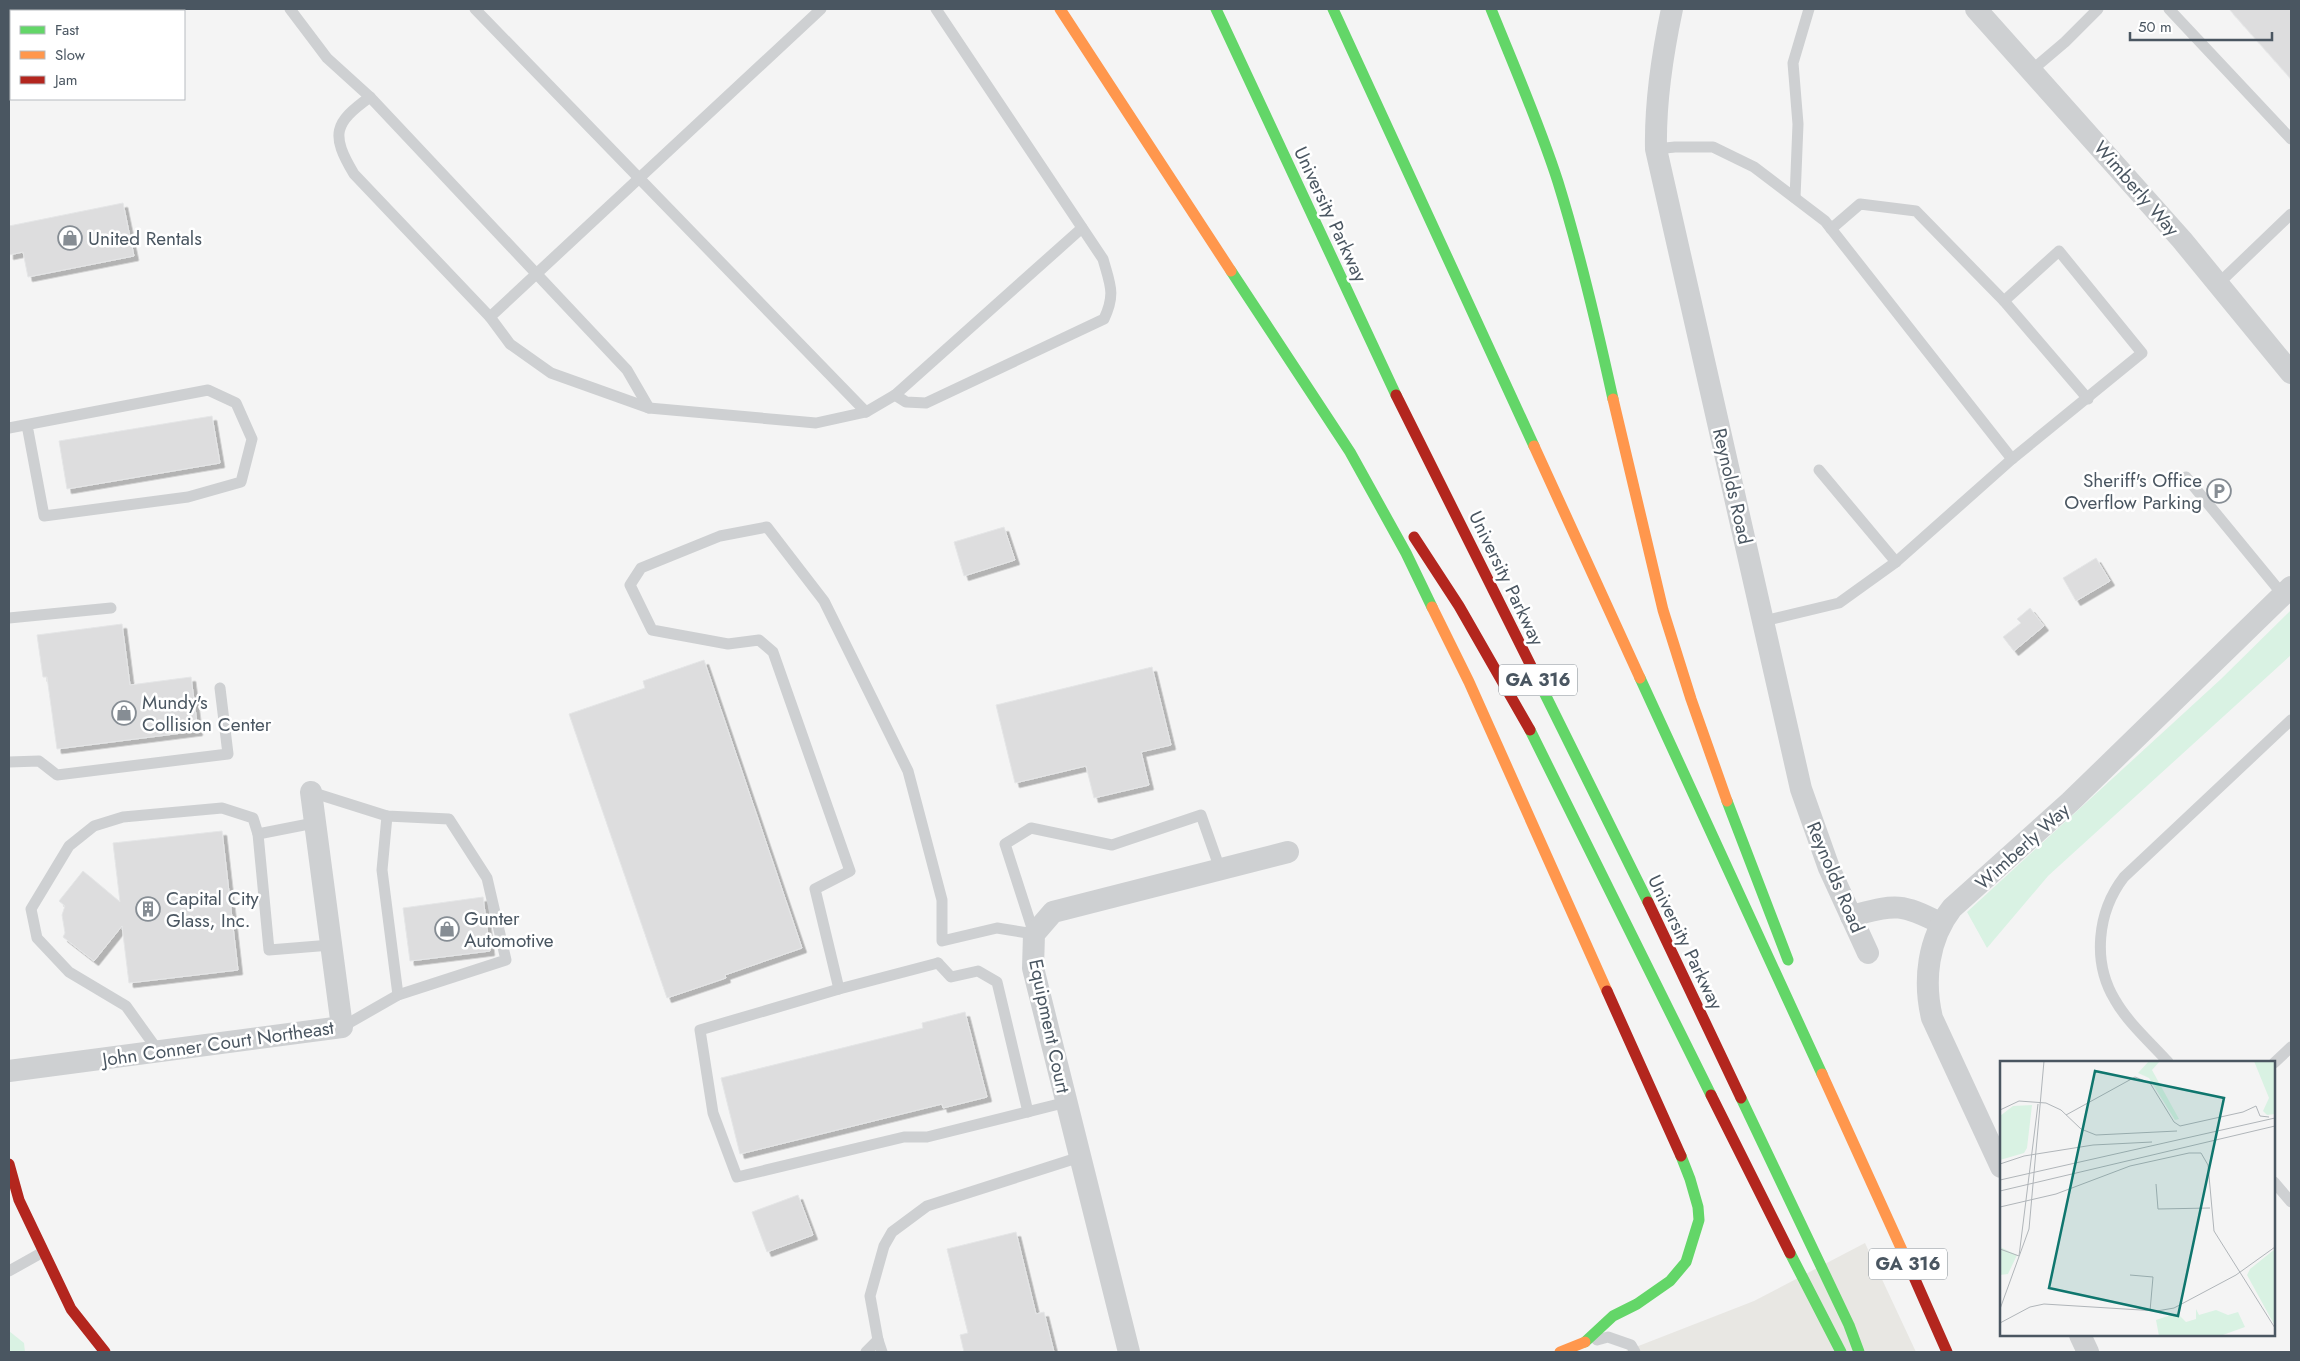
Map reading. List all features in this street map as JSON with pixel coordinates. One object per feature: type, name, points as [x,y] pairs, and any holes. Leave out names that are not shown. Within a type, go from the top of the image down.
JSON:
[{"type":"main road","points":[[1060,9],[1350,452],[1406,553],[1469,682],[1540,844],[1669,1127],[1694,1192],[1698,1207],[1696,1235],[1686,1262],[1679,1272],[1654,1294],[1613,1316],[1585,1342],[1560,1352]]},
{"type":"main road","name":"University Parkway","points":[[1216,9],[1384,370],[1642,891],[1849,1325],[1859,1352]]},
{"type":"main road","name":"GA 316","points":[[1333,9],[1869,1176],[1947,1352]]},
{"type":"main road","points":[[1491,9],[1542,138],[1565,205],[1584,274],[1637,513],[1693,709],[1793,973]]},
{"type":"main road","points":[[1350,452],[1393,505]]},
{"type":"main road","points":[[1408,528],[1459,606],[1538,744],[1739,1152],[1841,1352]]},
{"type":"main road","points":[[1810,1019],[1869,1176]]},
{"type":"main road","points":[[9,1164],[19,1200],[71,1310],[105,1352]]},
{"type":"street","name":"Reynolds Road","points":[[1672,9],[1660,69],[1656,149],[1801,789],[1829,868],[1868,953]]},
{"type":"street","name":"Wimberly Way","points":[[1976,9],[2032,70],[2218,284],[2291,373]]},
{"type":"street","name":"Wimberly Way","points":[[2000,1165],[1932,1018],[1927,999],[1927,976],[1940,923],[1952,908],[2070,802],[2287,591]]},
{"type":"street","name":"John Conner Court Northeast","points":[[9,1071],[342,1027],[311,792]]},
{"type":"street","name":"Equipment Court","points":[[1129,1352],[1033,968],[1034,934],[1053,912],[1288,852]]},
{"type":"street","points":[[1851,916],[1894,906],[1906,907],[1940,923]]},
{"type":"street","points":[[2080,1336],[2088,1352]]},
{"type":"lane","points":[[290,9],[327,58],[370,97],[627,370],[649,408]]},
{"type":"lane","points":[[475,9],[866,412]]},
{"type":"lane","points":[[490,317],[536,272],[821,9]]},
{"type":"lane","points":[[895,395],[906,402],[926,402],[1104,319],[1111,304],[1110,287],[1103,259],[936,9]]},
{"type":"lane","points":[[1795,198],[1798,124],[1793,63],[1809,9]]},
{"type":"lane","points":[[2032,70],[2065,42],[2098,9]]},
{"type":"lane","points":[[2169,9],[2291,139]]},
{"type":"lane","points":[[370,97],[349,112],[339,127],[341,152],[354,174],[490,317],[510,344],[551,373],[649,408],[816,424],[866,412],[895,395],[1082,228]]},
{"type":"lane","points":[[1656,149],[1713,147],[1754,167],[1825,221],[2012,459]]},
{"type":"lane","points":[[1831,229],[1860,204],[1916,211],[2004,301],[2088,398]]},
{"type":"lane","points":[[2218,284],[2291,214]]},
{"type":"lane","points":[[1764,621],[1839,603],[1896,562],[2012,459],[2142,353],[2059,251],[2004,301]]},
{"type":"lane","points":[[9,428],[208,390],[236,403],[252,439],[241,482],[188,497],[44,516],[27,425]]},
{"type":"lane","points":[[1819,470],[1896,562]]},
{"type":"lane","points":[[2186,476],[2287,591]]},
{"type":"lane","points":[[838,988],[815,889],[850,871],[774,652],[759,640],[728,644],[652,630],[630,585],[641,568],[720,536],[767,527],[824,601],[908,771],[942,900],[942,941],[938,963]]},
{"type":"lane","points":[[9,618],[111,608]]},
{"type":"lane","points":[[9,762],[39,761],[57,774],[228,754],[220,688]]},
{"type":"lane","points":[[2167,1061],[2115,1000],[2104,975],[2100,949],[2101,924],[2108,903],[2124,877],[2291,720]]},
{"type":"lane","points":[[311,792],[387,816],[449,820],[487,878],[506,960],[398,995],[342,1027]]},
{"type":"lane","points":[[159,1052],[126,1006],[69,972],[37,938],[31,909],[69,846],[94,826],[123,817],[222,808],[253,818],[258,834],[269,950],[331,945]]},
{"type":"lane","points":[[942,941],[997,928],[1034,934],[1005,844],[1031,828],[1112,845],[1201,815],[1220,869]]},
{"type":"lane","points":[[387,816],[382,870],[398,995]]},
{"type":"lane","points":[[258,834],[314,823]]},
{"type":"lane","points":[[938,963],[838,988],[700,1030],[713,1113],[737,1177],[904,1138],[928,1137],[1066,1102]]},
{"type":"lane","points":[[938,963],[951,977],[978,971],[997,982],[1028,1112]]},
{"type":"lane","points":[[2275,1062],[2291,1047]]},
{"type":"lane","points":[[882,1352],[870,1296],[884,1246],[892,1232],[927,1206],[1080,1157]]},
{"type":"lane","points":[[2275,1183],[2291,1202]]},
{"type":"lane","points":[[9,1271],[43,1252]]},
{"type":"lane","points":[[1585,1342],[1608,1337],[1632,1345],[1635,1352]]},
{"type":"lane","points":[[866,1352],[878,1340]]},
{"type":"shaded area","points":[[1865,1243],[1916,1352],[1623,1352],[1754,1301]]},
{"type":"green space","points":[[2291,610],[2291,655],[2048,876],[1987,948],[1967,912],[2221,679]]},
{"type":"green space","points":[[9,1331],[24,1343],[25,1352],[9,1352]]},
{"type":"building","points":[[2229,9],[2291,9],[2291,79]]},
{"type":"building","name":"United Rentals","points":[[123,203],[134,256],[28,277],[23,252],[9,255],[9,226]]},
{"type":"building","points":[[212,416],[220,463],[67,489],[59,441]]},
{"type":"building","points":[[1004,527],[1015,560],[964,576],[954,542]]},
{"type":"building","points":[[2096,558],[2110,581],[2076,601],[2063,578]]},
{"type":"building","points":[[2030,608],[2044,626],[2014,651],[2003,637],[2021,623],[2017,619]]},
{"type":"building","points":[[122,624],[130,685],[191,677],[198,731],[57,749],[47,677],[43,677],[37,635]]},
{"type":"building","points":[[704,660],[802,948],[725,975],[726,978],[667,998],[569,714],[645,688],[643,681]]},
{"type":"building","points":[[1152,667],[1171,745],[1141,752],[1149,785],[1094,798],[1086,766],[1015,783],[996,705]]},
{"type":"building","name":"Capital City Glass, Inc.","points":[[222,831],[238,970],[129,983],[122,926],[94,961],[63,937],[65,933],[62,915],[65,906],[59,901],[83,871],[120,902],[113,843]]},
{"type":"building","name":"Gunter Automotive","points":[[483,897],[490,951],[410,961],[403,908]]},
{"type":"building","points":[[965,1012],[987,1097],[943,1108],[942,1104],[740,1154],[721,1078],[923,1028],[922,1023]]},
{"type":"building","points":[[798,1195],[813,1235],[767,1252],[752,1212]]},
{"type":"building","points":[[1016,1232],[1036,1314],[1044,1312],[1054,1352],[964,1352],[960,1335],[968,1333],[947,1249]]},
{"type":"traffic: fast","points":[[1216,9],[1396,395]]},
{"type":"traffic: fast","points":[[1333,9],[1534,446]]},
{"type":"traffic: fast","points":[[1491,9],[1535,116],[1558,182],[1588,290],[1613,399]]},
{"type":"traffic: fast","points":[[1231,271],[1350,452],[1406,553],[1432,607]]},
{"type":"traffic: fast","points":[[1533,670],[1648,902]]},
{"type":"traffic: fast","points":[[1640,678],[1822,1074]]},
{"type":"traffic: fast","points":[[1530,730],[1711,1095]]},
{"type":"traffic: fast","points":[[1727,801],[1788,960]]},
{"type":"traffic: fast","points":[[1741,1098],[1849,1325],[1859,1352]]},
{"type":"traffic: fast","points":[[1585,1342],[1613,1316],[1637,1304],[1670,1281],[1686,1262],[1699,1220],[1698,1207],[1681,1156]]},
{"type":"traffic: fast","points":[[1790,1253],[1841,1352]]},
{"type":"traffic: slow","points":[[1060,9],[1231,271]]},
{"type":"traffic: slow","points":[[1613,399],[1663,610],[1691,699],[1727,801]]},
{"type":"traffic: slow","points":[[1534,446],[1640,678]]},
{"type":"traffic: slow","points":[[1432,607],[1469,682],[1607,991]]},
{"type":"traffic: slow","points":[[1822,1074],[1906,1259]]},
{"type":"traffic: slow","points":[[1560,1352],[1585,1342]]},
{"type":"traffic: jam","points":[[1396,395],[1533,670]]},
{"type":"traffic: jam","points":[[1414,537],[1459,606],[1530,730]]},
{"type":"traffic: jam","points":[[1648,902],[1741,1098]]},
{"type":"traffic: jam","points":[[1607,991],[1681,1156]]},
{"type":"traffic: jam","points":[[1711,1095],[1790,1253]]},
{"type":"traffic: jam","points":[[9,1164],[19,1200],[71,1309],[105,1352]]},
{"type":"traffic: jam","points":[[1906,1259],[1947,1352]]},
{"type":"place","name":"United Rentals","points":[[70,238]]},
{"type":"place","name":"Sheriff's Office Overflow Parking","points":[[2219,491]]},
{"type":"place","name":"Mundy's Collision Center","points":[[124,713]]},
{"type":"place","name":"Capital City Glass, Inc.","points":[[148,909]]},
{"type":"place","name":"Gunter Automotive","points":[[447,929]]}]
